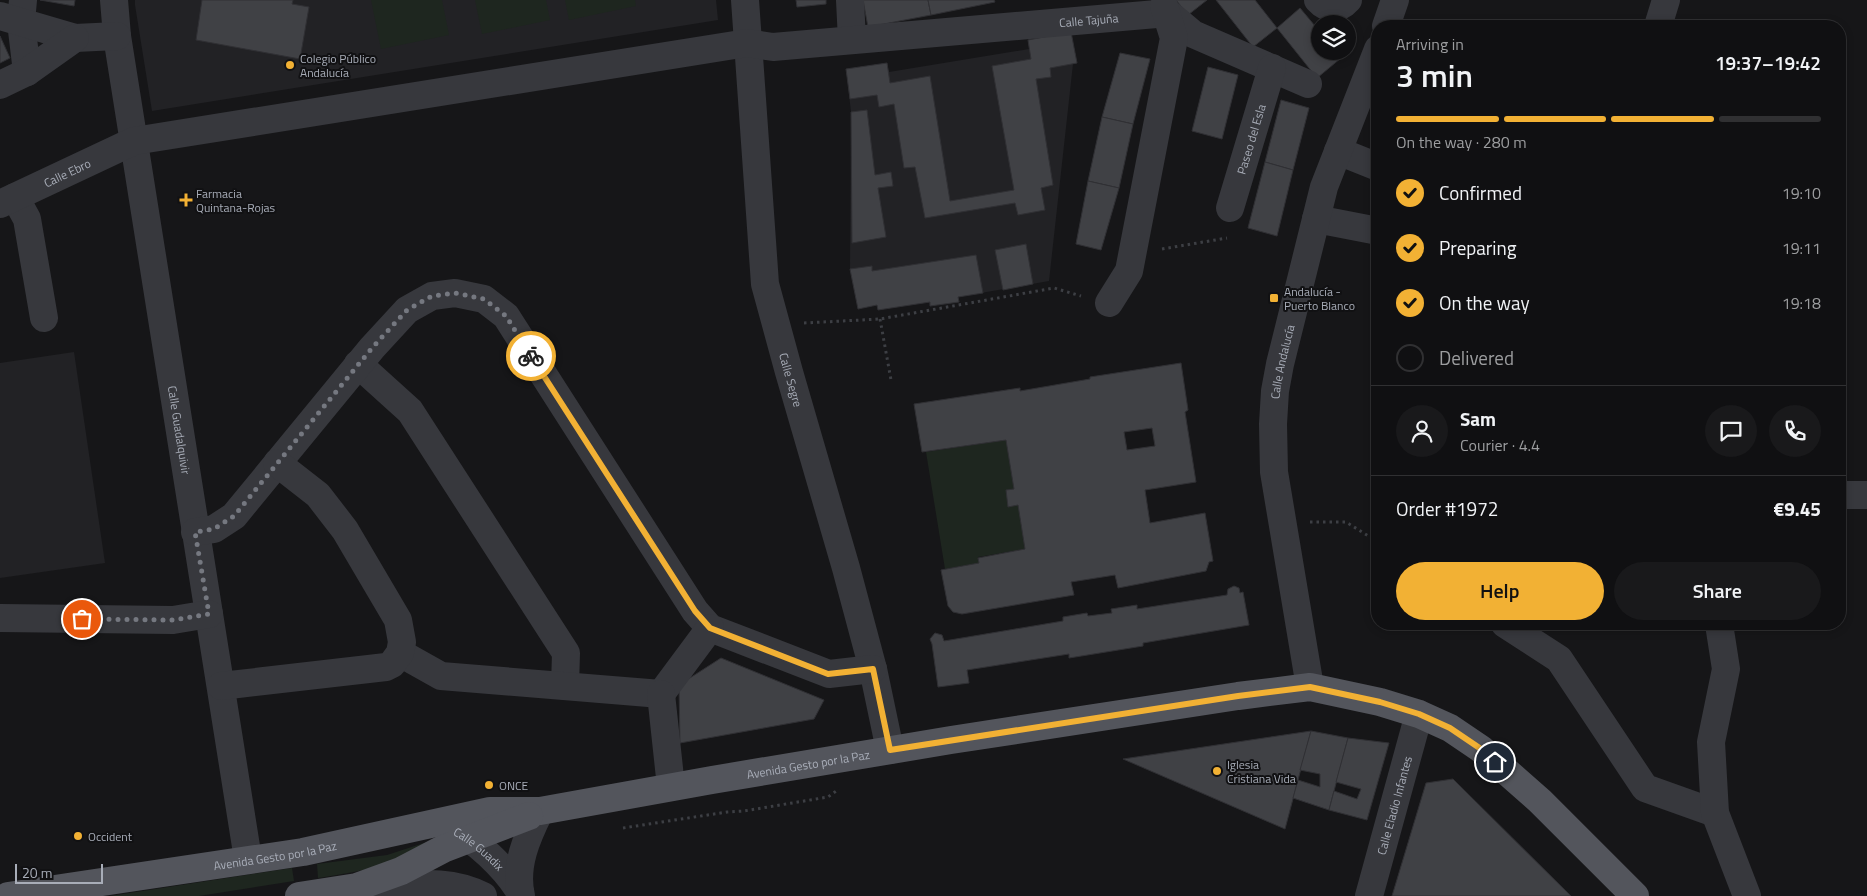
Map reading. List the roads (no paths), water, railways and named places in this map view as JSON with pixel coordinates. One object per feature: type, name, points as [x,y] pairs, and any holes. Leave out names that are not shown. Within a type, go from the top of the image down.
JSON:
[{"type":"main road","name":"Avenida Gesto por la Paz","points":[[8,896],[248,858],[303,852],[490,811],[540,811],[890,750],[1238,696],[1310,687],[1380,702],[1419,714],[1450,728],[1481,749],[1540,801],[1636,896]]},
{"type":"main road","name":"Avenida Gesto por la Paz","points":[[299,896],[357,887],[401,871],[443,849],[540,811]]},
{"type":"street","name":"Calle Guadalquivir","points":[[114,0],[116,36],[248,858]]},
{"type":"street","name":"Calle Segre","points":[[745,0],[765,284],[791,382],[846,568],[873,669],[890,750]]},
{"type":"street","points":[[850,0],[852,40]]},
{"type":"street","points":[[1318,0],[1332,8],[1344,5],[1348,0]]},
{"type":"street","points":[[1388,20],[1395,0]]},
{"type":"street","points":[[1660,20],[1666,0]]},
{"type":"street","points":[[1165,6],[1193,34],[1308,84]]},
{"type":"street","points":[[1109,303],[1129,271],[1174,38],[1165,6]]},
{"type":"street","name":"Calle Tajuña","points":[[748,43],[773,47],[852,40],[1165,6]]},
{"type":"street","points":[[15,13],[75,38],[116,36]]},
{"type":"street","points":[[15,13],[27,72]]},
{"type":"street","points":[[0,85],[27,72],[75,38]]},
{"type":"street","name":"Calle Ebro","points":[[7,200],[134,141],[748,43]]},
{"type":"street","name":"Calle Andalucía","points":[[1310,687],[1274,472],[1273,424],[1275,390],[1324,187],[1371,67]]},
{"type":"street","name":"Paseo del Esla","points":[[1230,208],[1272,68]]},
{"type":"street","points":[[1338,151],[1371,164]]},
{"type":"street","points":[[7,200],[28,219],[44,318]]},
{"type":"street","points":[[1316,219],[1371,230]]},
{"type":"street","points":[[195,532],[214,529],[234,516],[358,364],[407,310],[432,296],[455,293],[484,299],[506,316],[695,611],[710,628],[828,674],[873,669]]},
{"type":"street","points":[[358,364],[410,411],[550,628],[566,653],[565,686]]},
{"type":"street","points":[[220,686],[386,667],[397,659],[400,653],[402,636],[398,620],[345,530],[318,495],[277,463]]},
{"type":"street","points":[[1846,495],[1867,495]]},
{"type":"street","points":[[0,618],[173,620],[209,614]]},
{"type":"street","points":[[671,787],[661,694],[710,628]]},
{"type":"street","points":[[1514,630],[1559,659],[1645,788],[1715,813]]},
{"type":"street","points":[[1720,630],[1726,669],[1711,742],[1715,813],[1747,896]]},
{"type":"street","points":[[400,653],[442,676],[661,694]]},
{"type":"street","name":"Calle Eladio Infantes","points":[[1369,896],[1419,714]]},
{"type":"street","name":"Calle Guadix","points":[[521,894],[521,866],[525,842],[540,811]]},
{"type":"street","name":"Calle Guadix","points":[[428,824],[457,831],[470,840],[500,865],[511,877],[521,894]]},
{"type":"street","points":[[357,887],[434,883],[462,887],[483,896]]},
{"type":"place","name":"Colegio Público Andalucía","points":[[290,65]]},
{"type":"place","name":"Farmacia Quintana-Rojas","points":[[186,200]]},
{"type":"place","name":"Andalucía - Puerto Blanco","points":[[1274,298]]},
{"type":"place","name":"Iglesia Cristiana Vida","points":[[1217,771]]},
{"type":"place","name":"ONCE","points":[[489,785]]},
{"type":"place","name":"Occident","points":[[78,836]]}]
